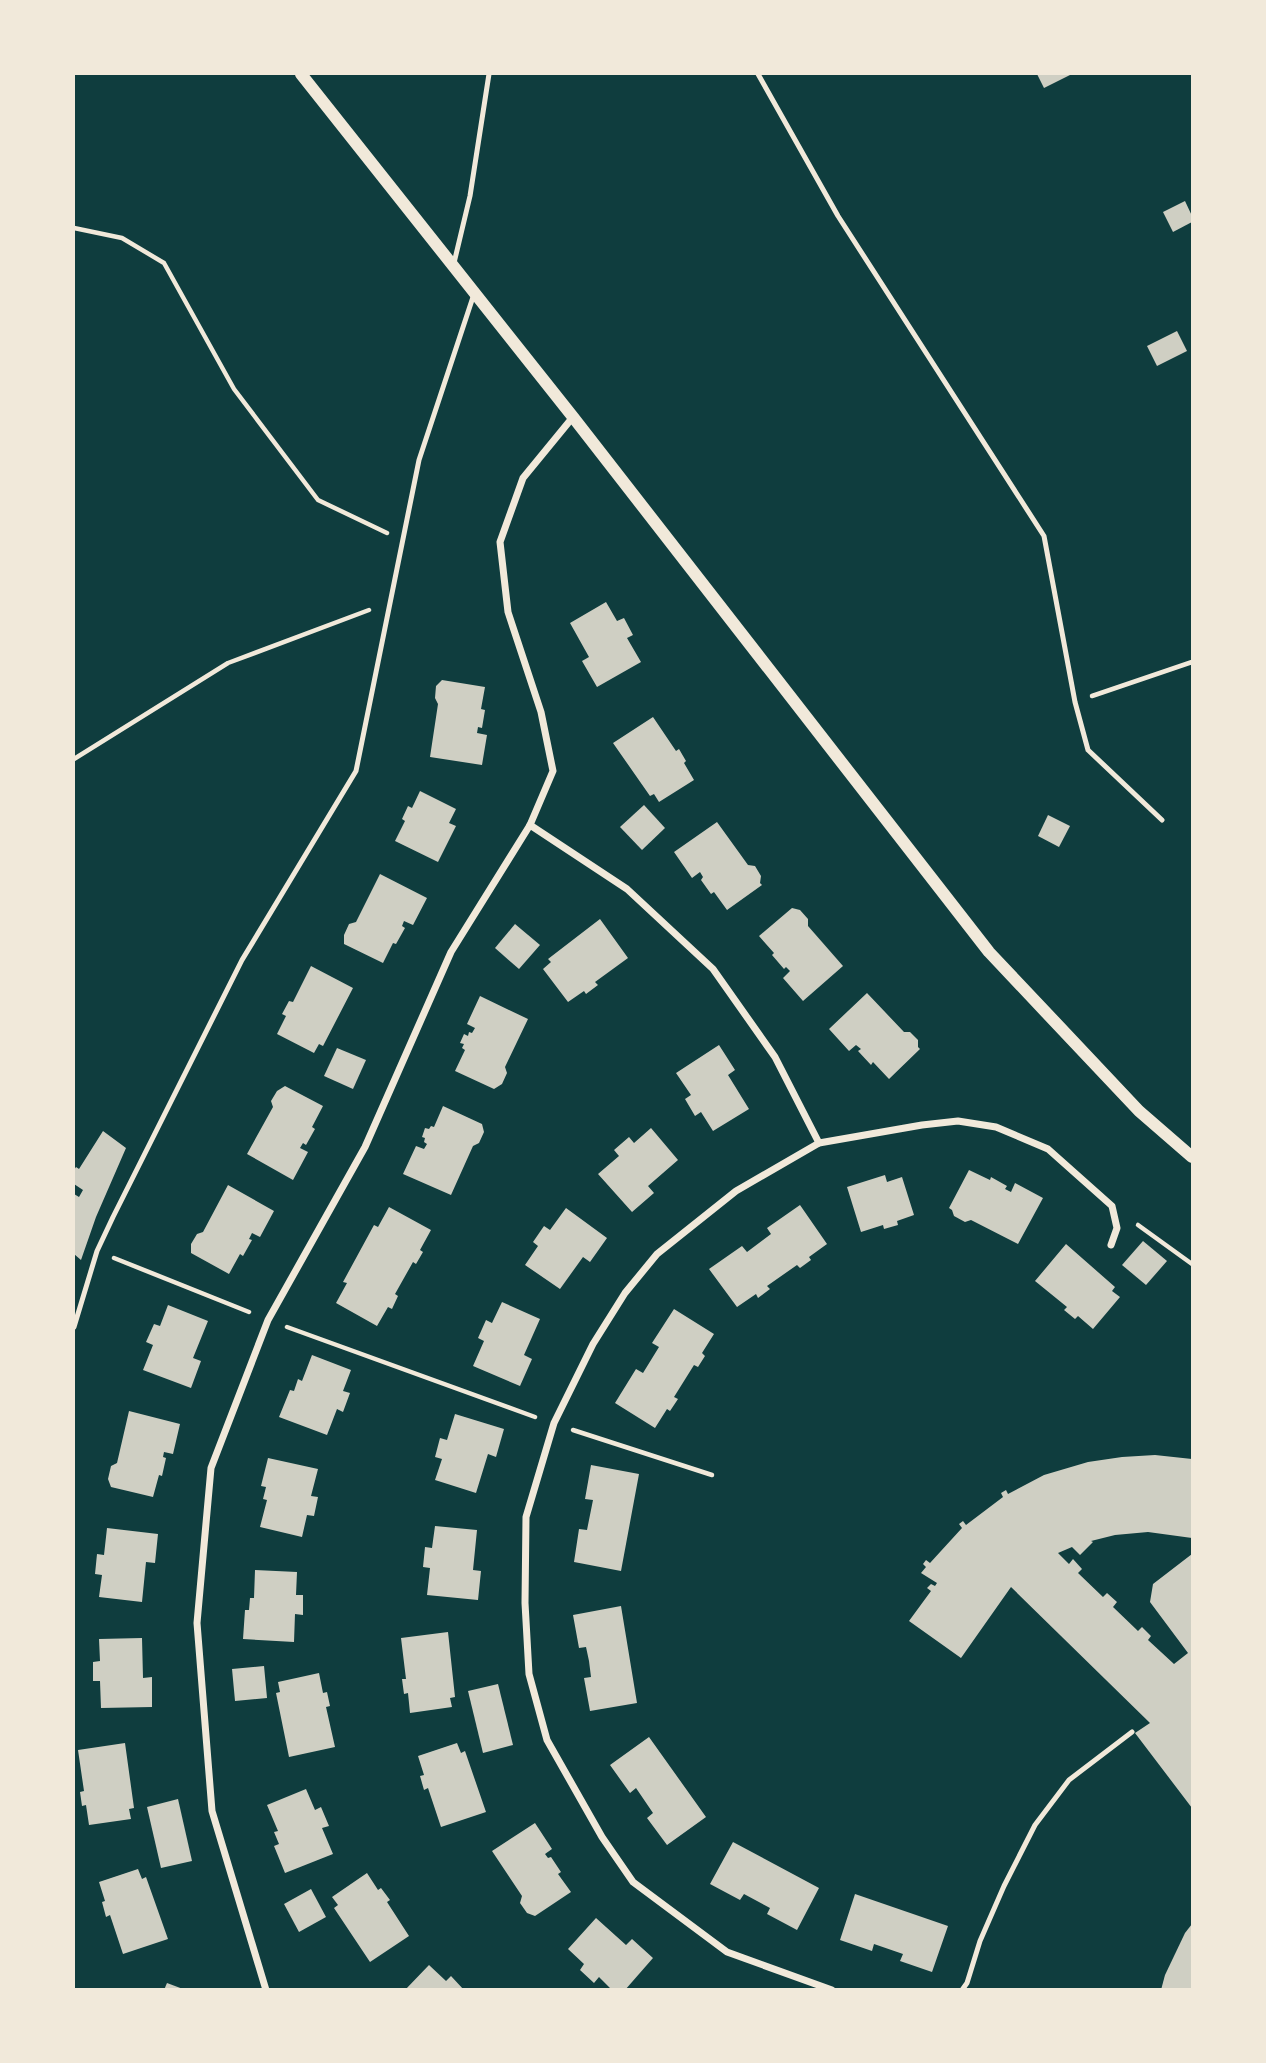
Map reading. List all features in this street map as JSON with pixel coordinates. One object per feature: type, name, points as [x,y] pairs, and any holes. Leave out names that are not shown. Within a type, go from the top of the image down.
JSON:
[{"type":"street","points":[[301,74],[573,417],[989,952],[1139,1111],[1192,1157]]},
{"type":"street","points":[[266,1990],[212,1811],[197,1623],[211,1468],[268,1320],[365,1147],[451,952],[530,825],[553,771],[541,712],[508,612],[500,542],[523,478],[573,417]]},
{"type":"street","points":[[530,825],[627,889],[713,969],[775,1057],[820,1143]]},
{"type":"street","points":[[832,1990],[727,1952],[634,1882],[602,1837],[547,1740],[529,1674],[525,1603],[526,1517],[554,1423],[593,1344],[625,1293],[657,1254],[736,1191],[820,1143],[958,1121],[996,1127],[1048,1149],[1112,1206],[1117,1228],[1111,1245]]},
{"type":"lane","points":[[453,266],[470,196],[489,74]]},
{"type":"lane","points":[[758,74],[838,216],[1044,537],[1075,702],[1088,750],[1162,820]]},
{"type":"lane","points":[[74,1327],[97,1251],[242,960],[356,771],[419,460],[475,292]]},
{"type":"lane","points":[[962,1990],[1004,1886],[1035,1825],[1069,1780],[1132,1732]]},
{"type":"path","points":[[74,228],[122,238],[164,263],[234,389],[318,500],[403,540]]},
{"type":"path","points":[[74,759],[228,663],[390,603]]},
{"type":"path","points":[[1075,702],[1192,662]]},
{"type":"path","points":[[1112,1206],[1192,1264]]},
{"type":"path","points":[[97,1251],[268,1320],[554,1423],[712,1475]]},
{"type":"building","points":[[1037,74],[1072,74],[1044,88]]},
{"type":"building","points":[[1185,201],[1192,222],[1173,232],[1163,212]]},
{"type":"building","points":[[1177,331],[1187,351],[1157,366],[1147,346]]},
{"type":"building","points":[[606,602],[617,621],[624,618],[633,635],[627,638],[641,662],[597,687],[582,661],[589,657],[570,623]]},
{"type":"building","points":[[442,680],[485,687],[481,709],[485,710],[482,728],[478,727],[477,733],[487,735],[482,765],[430,757],[438,704],[435,698],[436,686]]},
{"type":"building","points":[[653,717],[676,751],[679,749],[694,780],[659,802],[654,794],[650,796],[613,743]]},
{"type":"building","points":[[420,791],[456,809],[449,823],[456,826],[438,862],[395,841],[405,821],[402,819],[408,806],[412,808]]},
{"type":"building","points":[[644,805],[665,828],[642,850],[620,827]]},
{"type":"building","points":[[1048,815],[1070,826],[1059,847],[1038,836]]},
{"type":"building","points":[[717,822],[748,865],[755,866],[761,876],[762,885],[727,910],[701,880],[703,877],[700,872],[692,878],[674,852]]},
{"type":"building","points":[[380,874],[427,898],[413,925],[404,921],[402,926],[405,928],[396,944],[393,943],[383,963],[344,944],[344,935],[349,924],[356,922]]},
{"type":"building","points":[[792,908],[800,910],[808,919],[808,926],[843,966],[803,1001],[783,978],[790,971],[786,967],[784,969],[759,936]]},
{"type":"building","points":[[600,919],[628,958],[595,982],[598,985],[586,994],[584,991],[568,1002],[543,969],[551,962],[548,959]]},
{"type":"building","points":[[515,924],[540,945],[519,969],[495,948]]},
{"type":"building","points":[[311,966],[353,988],[323,1046],[319,1044],[314,1053],[277,1034],[286,1016],[282,1014],[289,1001],[293,1002]]},
{"type":"building","points":[[867,993],[904,1032],[910,1032],[918,1040],[920,1049],[889,1079],[873,1062],[871,1065],[858,1051],[861,1049],[856,1045],[849,1051],[829,1029]]},
{"type":"building","points":[[480,996],[528,1019],[505,1067],[507,1073],[502,1084],[494,1089],[455,1071],[465,1050],[462,1048],[464,1044],[460,1043],[464,1034],[468,1036],[475,1028],[467,1024]]},
{"type":"building","points":[[719,1045],[735,1070],[728,1075],[749,1109],[713,1131],[701,1112],[695,1116],[685,1099],[691,1095],[676,1073]]},
{"type":"building","points":[[337,1048],[366,1060],[353,1089],[324,1076]]},
{"type":"building","points":[[285,1086],[323,1106],[312,1127],[315,1129],[306,1145],[303,1143],[300,1148],[308,1152],[293,1180],[247,1154],[273,1107],[271,1101],[277,1091]]},
{"type":"building","points":[[443,1106],[482,1124],[484,1132],[479,1143],[473,1146],[451,1195],[403,1174],[416,1146],[424,1149],[427,1144],[422,1137],[425,1128],[434,1127]]},
{"type":"building","points":[[651,1128],[678,1160],[648,1186],[654,1193],[632,1212],[598,1174],[619,1156],[614,1150],[629,1137],[634,1143]]},
{"type":"building","points":[[103,1131],[126,1148],[96,1217],[81,1260],[74,1254],[74,1194],[79,1197],[83,1190],[74,1184],[74,1170],[76,1167],[79,1169]]},
{"type":"building","points":[[969,1170],[990,1180],[991,1177],[1007,1186],[1005,1189],[1011,1192],[1015,1183],[1043,1198],[1018,1244],[971,1220],[965,1222],[954,1216],[949,1208]]},
{"type":"building","points":[[885,1175],[887,1182],[902,1177],[914,1215],[897,1221],[898,1225],[884,1229],[883,1225],[861,1232],[847,1187]]},
{"type":"building","points":[[228,1185],[274,1211],[260,1237],[252,1233],[249,1239],[252,1240],[229,1274],[191,1253],[191,1244],[197,1234],[203,1232]]},
{"type":"building","points":[[800,1205],[827,1244],[809,1257],[811,1260],[800,1268],[797,1265],[767,1286],[770,1289],[758,1298],[756,1294],[737,1307],[709,1269],[742,1246],[747,1252],[771,1234],[767,1228]]},
{"type":"building","points":[[389,1207],[431,1230],[420,1250],[423,1252],[416,1264],[413,1262],[395,1294],[398,1296],[392,1309],[388,1307],[377,1326],[336,1303],[347,1283],[343,1282],[374,1225],[378,1227]]},
{"type":"building","points":[[566,1208],[607,1238],[590,1262],[583,1257],[560,1289],[525,1265],[538,1246],[533,1242],[544,1226],[550,1230]]},
{"type":"building","points":[[1143,1241],[1167,1261],[1146,1285],[1122,1265]]},
{"type":"building","points":[[1066,1244],[1115,1287],[1112,1291],[1120,1297],[1093,1329],[1078,1316],[1075,1319],[1064,1310],[1067,1307],[1035,1281]]},
{"type":"building","points":[[502,1302],[540,1319],[524,1355],[532,1359],[520,1386],[473,1366],[484,1341],[478,1338],[486,1320],[492,1323]]},
{"type":"building","points":[[168,1305],[208,1321],[193,1358],[201,1361],[191,1388],[143,1370],[153,1345],[146,1342],[154,1324],[160,1326]]},
{"type":"building","points":[[674,1309],[714,1334],[702,1353],[705,1356],[698,1367],[694,1365],[674,1397],[678,1399],[670,1411],[667,1409],[655,1428],[615,1403],[636,1369],[643,1373],[659,1347],[652,1343]]},
{"type":"building","points":[[312,1355],[351,1370],[343,1391],[350,1393],[343,1412],[337,1409],[327,1435],[279,1417],[290,1390],[294,1391],[298,1379],[302,1381]]},
{"type":"building","points":[[129,1411],[180,1424],[173,1454],[164,1452],[163,1457],[166,1458],[162,1476],[159,1475],[153,1497],[111,1487],[108,1479],[111,1466],[117,1463]]},
{"type":"building","points":[[455,1414],[504,1429],[496,1457],[488,1454],[476,1493],[435,1480],[442,1459],[435,1457],[440,1438],[447,1440]]},
{"type":"building","points":[[1155,1455],[1192,1459],[1192,1538],[1148,1532],[1115,1535],[1091,1541],[1093,1542],[1080,1555],[1072,1547],[1058,1553],[1069,1564],[1073,1559],[1082,1569],[1078,1573],[1103,1597],[1107,1593],[1117,1602],[1113,1607],[1138,1631],[1142,1627],[1151,1636],[1148,1640],[1174,1664],[1188,1653],[1150,1602],[1153,1584],[1192,1554],[1192,1808],[1135,1733],[1150,1723],[1011,1587],[961,1658],[909,1621],[931,1591],[927,1588],[937,1583],[921,1573],[926,1567],[923,1564],[926,1560],[930,1563],[962,1528],[959,1524],[963,1521],[966,1525],[1003,1497],[1001,1493],[1006,1490],[1008,1494],[1044,1475],[1088,1462]]},
{"type":"building","points":[[268,1458],[318,1469],[311,1496],[318,1497],[314,1516],[307,1515],[302,1537],[260,1527],[267,1500],[263,1499],[266,1487],[261,1486]]},
{"type":"building","points":[[591,1465],[639,1474],[621,1571],[574,1562],[579,1529],[587,1530],[593,1500],[585,1499]]},
{"type":"building","points":[[435,1526],[477,1530],[473,1570],[481,1571],[478,1600],[427,1595],[430,1568],[423,1567],[425,1547],[432,1548]]},
{"type":"building","points":[[107,1528],[158,1534],[155,1563],[146,1562],[142,1602],[99,1597],[102,1575],[95,1574],[97,1554],[104,1555]]},
{"type":"building","points":[[255,1570],[297,1572],[296,1595],[303,1595],[303,1615],[295,1614],[294,1642],[243,1639],[245,1610],[249,1610],[250,1598],[254,1598]]},
{"type":"building","points":[[621,1606],[637,1703],[590,1711],[584,1678],[591,1677],[589,1661],[586,1647],[579,1648],[573,1615]]},
{"type":"building","points":[[448,1632],[455,1697],[450,1698],[452,1707],[410,1713],[408,1693],[404,1694],[402,1679],[406,1679],[401,1638]]},
{"type":"building","points":[[142,1638],[143,1678],[152,1677],[152,1707],[101,1708],[100,1681],[93,1681],[93,1662],[100,1661],[99,1639]]},
{"type":"building","points":[[264,1666],[267,1698],[235,1701],[232,1669]]},
{"type":"building","points":[[319,1673],[323,1693],[327,1692],[330,1706],[326,1707],[335,1747],[289,1757],[276,1693],[280,1692],[278,1682]]},
{"type":"building","points":[[498,1684],[513,1745],[483,1753],[468,1691]]},
{"type":"building","points":[[649,1737],[706,1817],[667,1845],[647,1818],[653,1813],[636,1788],[630,1793],[610,1765]]},
{"type":"building","points":[[125,1743],[134,1808],[129,1809],[131,1819],[89,1825],[86,1805],[82,1806],[80,1792],[84,1791],[78,1750]]},
{"type":"building","points":[[457,1743],[461,1753],[465,1751],[486,1812],[441,1827],[428,1788],[424,1790],[420,1776],[424,1775],[418,1756]]},
{"type":"building","points":[[306,1789],[315,1810],[321,1807],[329,1826],[322,1828],[333,1854],[285,1873],[274,1846],[279,1844],[274,1832],[278,1831],[267,1805]]},
{"type":"building","points":[[178,1799],[192,1861],[161,1868],[147,1807]]},
{"type":"building","points":[[535,1823],[552,1849],[545,1854],[548,1858],[551,1857],[561,1872],[558,1874],[571,1892],[535,1916],[527,1913],[520,1903],[522,1896],[492,1851]]},
{"type":"building","points":[[733,1842],[819,1888],[797,1930],[767,1914],[770,1908],[744,1894],[740,1900],[710,1884]]},
{"type":"building","points":[[138,1869],[142,1879],[146,1877],[168,1939],[123,1954],[110,1915],[106,1917],[102,1902],[105,1901],[99,1882]]},
{"type":"building","points":[[367,1873],[378,1890],[381,1888],[390,1900],[387,1902],[409,1936],[370,1962],[334,1908],[338,1905],[332,1897]]},
{"type":"building","points":[[311,1889],[326,1917],[299,1932],[284,1904]]},
{"type":"building","points":[[855,1894],[948,1926],[932,1972],[900,1961],[903,1954],[874,1944],[872,1951],[840,1940]]},
{"type":"building","points":[[596,1918],[626,1945],[632,1939],[653,1958],[625,1990],[612,1990],[599,1977],[594,1983],[580,1970],[584,1964],[568,1949]]},
{"type":"building","points":[[1192,1924],[1192,1990],[1161,1990],[1165,1975]]},
{"type":"building","points":[[429,1965],[446,1981],[451,1976],[464,1990],[405,1990]]},
{"type":"building","points":[[167,1983],[183,1989],[183,1990],[164,1990]]}]
